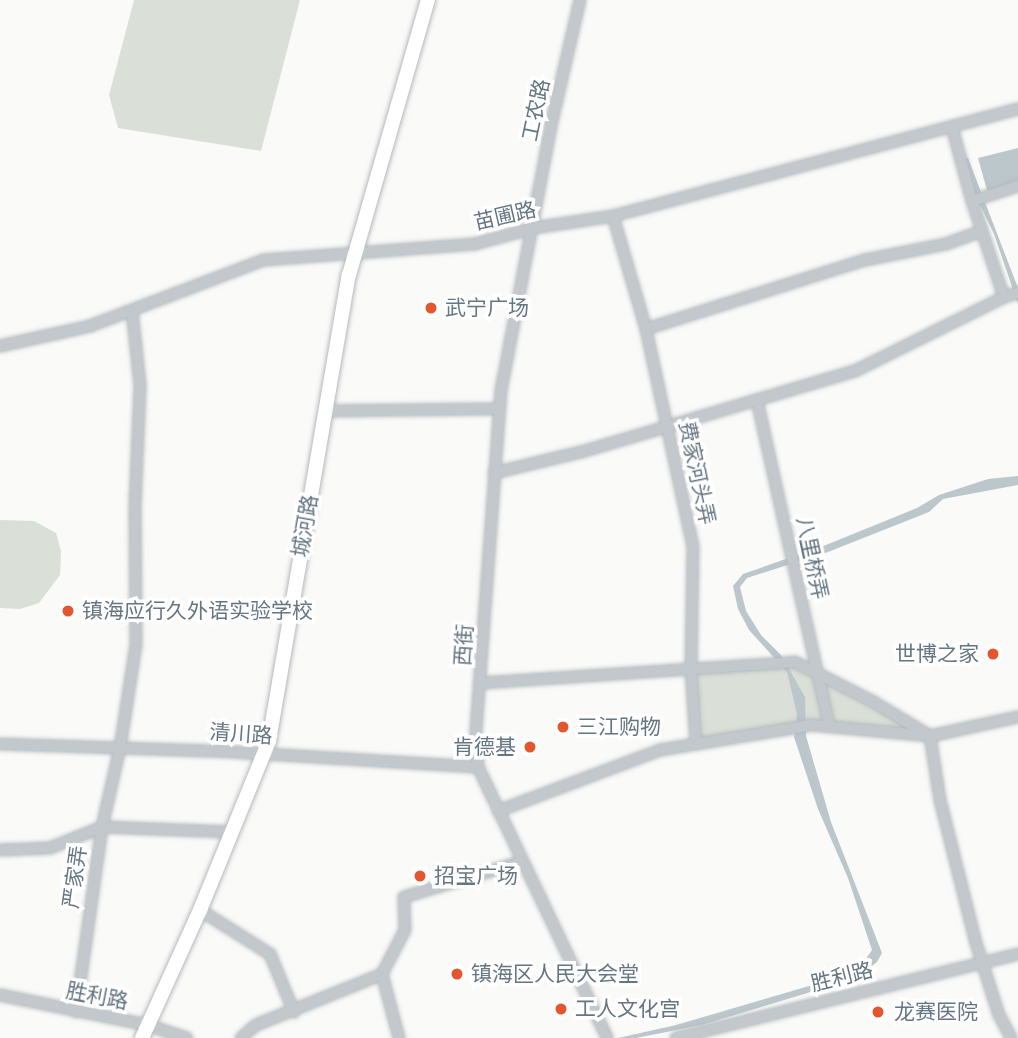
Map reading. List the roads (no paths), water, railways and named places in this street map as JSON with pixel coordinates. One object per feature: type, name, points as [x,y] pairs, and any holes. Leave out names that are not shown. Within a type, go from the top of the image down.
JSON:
[{"type":"main road","name":"城河路","points":[[144,1032],[200,910],[265,755],[349,275],[428,0]]},
{"type":"street","name":"工农路","points":[[533,228],[551,126],[580,0]]},
{"type":"street","name":"苗圃路","points":[[0,346],[90,326],[264,260],[475,244],[533,228],[613,216],[1018,109]]},
{"type":"street","points":[[953,127],[972,201],[1004,297]]},
{"type":"street","points":[[972,201],[1018,186]]},
{"type":"street","name":"费家河头弄","points":[[613,216],[646,329],[693,546],[691,669],[696,744]]},
{"type":"street","name":"西街","points":[[533,228],[499,409],[477,731],[478,767],[607,1038]]},
{"type":"street","points":[[646,329],[865,260],[946,244],[982,231]]},
{"type":"street","points":[[494,473],[581,452],[855,372],[1004,297],[1018,293]]},
{"type":"street","name":"严家弄","points":[[76,1012],[102,827],[120,748],[135,645],[135,506],[140,385],[132,310]]},
{"type":"street","name":"八里桥弄","points":[[757,400],[829,725]]},
{"type":"street","points":[[325,411],[499,409]]},
{"type":"street","points":[[481,683],[795,662],[930,736]]},
{"type":"street","points":[[498,811],[660,750],[829,725],[930,736],[1018,717]]},
{"type":"street","points":[[930,736],[940,800],[982,962],[999,1015],[1011,1038]]},
{"type":"street","name":"清川路","points":[[0,744],[478,767]]},
{"type":"street","points":[[0,850],[50,848],[102,827],[232,832]]},
{"type":"street","points":[[241,1038],[256,1025],[294,1012],[382,974],[405,930],[404,897],[521,862]]},
{"type":"street","points":[[200,910],[270,954],[294,1012]]},
{"type":"street","name":"胜利路","points":[[676,1038],[1018,954]]},
{"type":"street","points":[[382,974],[399,1038]]},
{"type":"street","name":"胜利路","points":[[0,995],[76,1012],[144,1032],[187,1038]]},
{"type":"place","name":"武宁广场","points":[[431,308]]},
{"type":"place","name":"镇海应行久外语实验学校","points":[[68,611]]},
{"type":"place","name":"世博之家","points":[[993,654]]},
{"type":"place","name":"三江购物","points":[[563,727]]},
{"type":"place","name":"肯德基","points":[[530,747]]},
{"type":"place","name":"招宝广场","points":[[420,876]]},
{"type":"place","name":"镇海区人民大会堂","points":[[457,974]]},
{"type":"place","name":"工人文化宫","points":[[561,1009]]},
{"type":"place","name":"龙赛医院","points":[[878,1012]]}]
